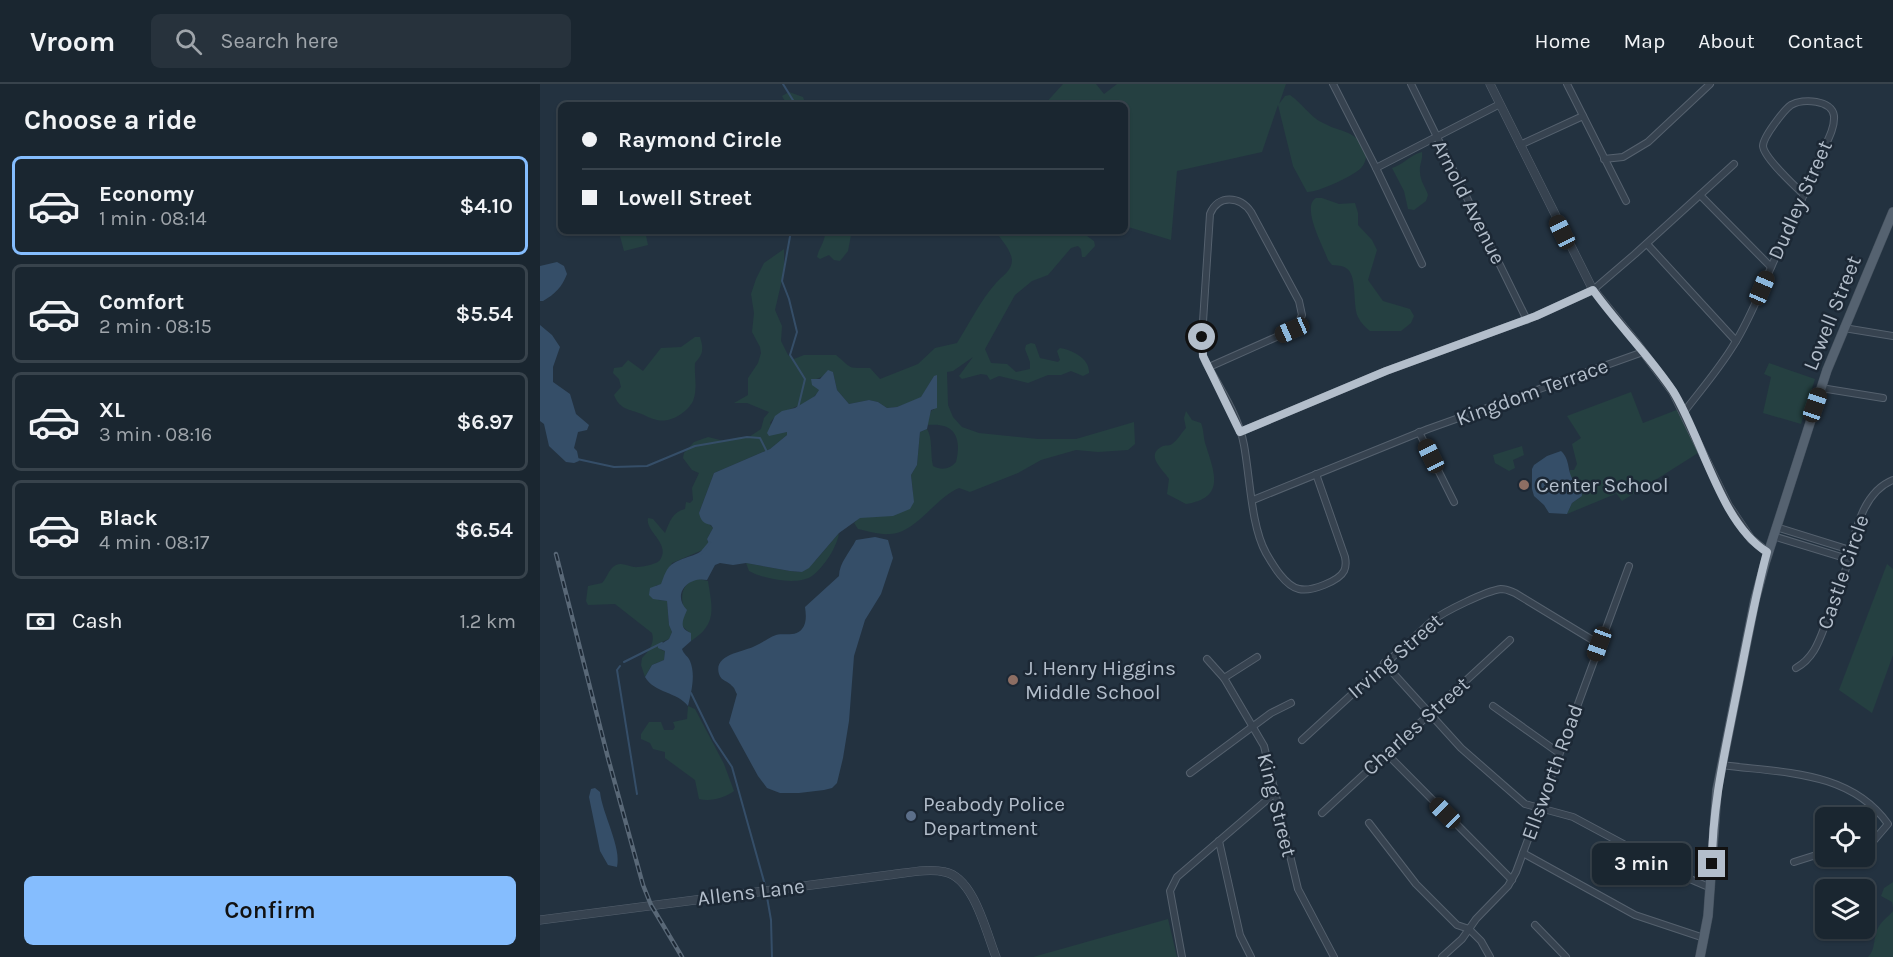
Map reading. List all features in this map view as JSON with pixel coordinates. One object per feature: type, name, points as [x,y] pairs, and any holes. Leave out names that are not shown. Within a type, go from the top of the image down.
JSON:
[{"type":"main road","name":"Lowell Street","points":[[1700,957],[1711,888],[1714,816],[1722,765],[1755,600],[1767,552],[1821,388],[1893,212]]},
{"type":"street","points":[[1333,84],[1422,264]]},
{"type":"street","name":"Arnold Avenue","points":[[1411,84],[1527,320]]},
{"type":"street","points":[[1490,84],[1593,290],[1673,392],[1728,506],[1750,539],[1767,552]]},
{"type":"street","points":[[1567,84],[1626,201]]},
{"type":"street","points":[[1604,159],[1623,157],[1648,142],[1710,84]]},
{"type":"street","name":"Dudley Street","points":[[1684,412],[1736,341],[1804,195],[1832,129],[1834,114],[1832,109],[1820,103],[1795,103],[1783,114],[1763,147],[1768,156],[1804,195]]},
{"type":"street","points":[[1376,168],[1500,104]]},
{"type":"street","points":[[1520,145],[1583,116]]},
{"type":"street","points":[[1240,432],[1386,371],[1527,320],[1593,290],[1734,164]]},
{"type":"street","points":[[1700,195],[1771,267]]},
{"type":"street","points":[[1209,367],[1292,330],[1297,326],[1302,315],[1299,301],[1247,205],[1234,198],[1217,204],[1210,214],[1202,337],[1203,356],[1240,432],[1262,544],[1286,581],[1299,589],[1317,588],[1340,576],[1344,572],[1346,562],[1316,474]]},
{"type":"street","points":[[1647,244],[1736,341]]},
{"type":"street","points":[[1844,328],[1893,336]]},
{"type":"street","name":"Kingdom Terrace","points":[[1253,500],[1419,432],[1643,352]]},
{"type":"street","points":[[1821,388],[1882,398]]},
{"type":"street","points":[[1419,432],[1454,502]]},
{"type":"street","name":"Castle Circle","points":[[1796,668],[1812,656],[1818,643],[1844,577],[1850,550],[1869,500],[1879,488],[1893,480]]},
{"type":"street","points":[[1775,532],[1850,550]]},
{"type":"street","points":[[1775,532],[1848,559]]},
{"type":"street","name":"Ellsworth Road","points":[[1442,957],[1458,944],[1468,929],[1512,880],[1629,566]]},
{"type":"street","name":"Irving Street","points":[[1302,740],[1384,663],[1439,616],[1500,590],[1508,589],[1599,644]]},
{"type":"street","name":"Charles Street","points":[[1322,813],[1510,640]]},
{"type":"street","points":[[1224,678],[1257,657]]},
{"type":"street","name":"King Street","points":[[1207,659],[1224,678],[1251,728],[1264,746],[1298,889],[1334,957]]},
{"type":"street","points":[[1384,663],[1461,748],[1525,804],[1560,812],[1577,819],[1683,876],[1711,888]]},
{"type":"street","points":[[1190,773],[1271,713],[1291,703]]},
{"type":"street","points":[[1493,706],[1559,753]]},
{"type":"street","points":[[1386,753],[1512,880]]},
{"type":"street","points":[[1722,765],[1815,778],[1836,783],[1851,790],[1875,807],[1888,824],[1875,839]]},
{"type":"street","points":[[1182,957],[1170,897],[1170,886],[1177,877],[1275,793]]},
{"type":"street","points":[[1369,823],[1416,884],[1457,925],[1468,929],[1481,941],[1490,957]]},
{"type":"street","points":[[1219,841],[1240,935],[1251,957]]},
{"type":"street","points":[[1523,853],[1635,915],[1704,938]]},
{"type":"street","points":[[1794,861],[1815,856]]},
{"type":"street","name":"Allens Lane","points":[[540,920],[928,871],[943,871],[960,879],[972,895],[996,957]]},
{"type":"street","points":[[1534,925],[1566,957]]},
{"type":"green space","points":[[1063,84],[1096,84],[1104,94],[1117,84],[1286,84],[1279,104],[1285,96],[1290,95],[1318,120],[1356,138],[1367,150],[1366,160],[1361,168],[1351,175],[1326,187],[1307,192],[1293,166],[1278,105],[1262,152],[1177,171],[1171,240],[1128,227],[1128,102],[1047,102]]},
{"type":"green space","points":[[789,92],[803,97],[805,102],[785,102],[782,96]]},
{"type":"green space","points":[[1422,152],[1420,175],[1428,195],[1426,201],[1414,210],[1408,209],[1404,191],[1392,168]]},
{"type":"green space","points":[[1316,198],[1339,204],[1355,203],[1358,225],[1372,240],[1377,250],[1368,280],[1383,301],[1410,309],[1414,316],[1411,323],[1401,331],[1370,331],[1360,321],[1356,311],[1350,272],[1343,266],[1332,265],[1328,260],[1314,227],[1311,210]]},
{"type":"green space","points":[[646,234],[648,245],[624,251],[620,236]]},
{"type":"green space","points":[[825,234],[852,234],[848,251],[840,261],[834,260],[829,255],[820,259],[817,257]]},
{"type":"green space","points":[[997,234],[1088,234],[1087,236],[1094,241],[1095,246],[1085,257],[1082,257],[1078,246],[1071,248],[1048,275],[1032,281],[1015,295],[985,349],[991,363],[1007,364],[1016,372],[1030,369],[1026,345],[1035,344],[1040,358],[1058,362],[1060,360],[1057,351],[1060,348],[1065,349],[1084,359],[1089,373],[1083,376],[1071,371],[1061,375],[1048,375],[1028,383],[999,376],[990,380],[987,375],[981,374],[962,379],[959,376],[973,357],[953,371],[947,372],[948,405],[953,417],[962,427],[979,433],[1038,439],[1076,439],[1134,422],[1135,444],[1128,450],[1098,452],[1076,450],[1041,460],[1018,473],[970,492],[959,488],[942,499],[917,522],[899,532],[874,533],[858,529],[854,523],[860,517],[913,492],[911,475],[917,465],[920,432],[927,429],[929,433],[933,466],[946,469],[956,462],[958,446],[954,433],[945,426],[928,425],[928,417],[934,410],[934,376],[921,398],[897,407],[887,408],[878,402],[869,400],[849,404],[837,390],[833,372],[814,380],[819,390],[809,401],[781,413],[770,423],[776,433],[787,432],[787,435],[770,449],[714,473],[699,513],[713,528],[707,539],[709,544],[705,549],[672,563],[661,585],[656,585],[658,600],[667,601],[669,625],[672,632],[669,639],[662,642],[661,650],[665,651],[664,660],[652,665],[645,677],[641,665],[642,658],[651,647],[652,633],[615,604],[588,605],[586,601],[588,586],[602,583],[612,568],[618,564],[640,567],[660,560],[663,554],[662,548],[650,528],[648,518],[653,519],[665,533],[674,515],[685,509],[686,502],[690,503],[693,500],[692,488],[699,473],[692,470],[683,458],[684,453],[694,442],[708,437],[724,441],[749,437],[761,429],[764,418],[769,412],[747,403],[734,403],[748,395],[748,378],[758,363],[761,353],[752,332],[754,313],[751,294],[764,263],[784,249],[784,271],[775,310],[782,326],[781,341],[788,355],[794,359],[804,355],[836,355],[850,367],[870,368],[880,379],[918,364],[935,348],[957,343],[985,297],[1012,264],[1010,252]]},
{"type":"green space","points":[[695,337],[700,337],[702,352],[695,363],[696,387],[693,401],[687,409],[678,416],[662,421],[627,409],[618,403],[614,395],[621,387],[619,379],[613,373],[614,368],[622,367],[628,360],[643,371],[661,348],[681,347]]},
{"type":"green space","points":[[1769,363],[1815,379],[1801,424],[1763,413],[1771,377],[1764,374]]},
{"type":"green space","points":[[1631,392],[1643,423],[1679,409],[1698,453],[1622,501],[1616,493],[1567,514],[1572,503],[1582,496],[1581,487],[1570,478],[1570,470],[1574,470],[1577,464],[1572,444],[1581,438],[1567,416]]},
{"type":"green space","points":[[1186,411],[1192,420],[1201,423],[1203,428],[1214,483],[1207,496],[1186,504],[1167,494],[1169,479],[1159,467],[1155,454],[1163,446],[1174,443],[1186,428],[1184,418]]},
{"type":"green space","points":[[1522,446],[1524,455],[1513,460],[1515,468],[1509,471],[1495,463],[1493,455]]},
{"type":"green space","points":[[839,533],[836,544],[825,562],[817,572],[806,579],[790,581],[763,577],[749,571],[746,563],[802,572],[816,560]]},
{"type":"green space","points":[[1887,564],[1893,569],[1893,655],[1872,713],[1839,690]]},
{"type":"green space","points":[[695,578],[708,581],[711,614],[706,628],[691,641],[690,633],[682,626],[684,616],[682,595],[689,582]]},
{"type":"green space","points":[[688,706],[695,709],[724,764],[734,791],[713,800],[699,799],[695,780],[665,758],[665,752],[653,749],[650,743],[641,739],[641,734],[649,722],[661,722],[664,730],[673,730],[675,727],[673,722],[687,719]]},
{"type":"green space","points":[[1893,882],[1893,908],[1892,902],[1881,896],[1884,888]]},
{"type":"green space","points":[[1893,911],[1893,957],[1868,957],[1872,951],[1878,927]]},
{"type":"green space","points":[[1168,919],[1177,957],[1033,957]]},
{"type":"water","points":[[557,262],[564,266],[567,274],[565,279],[555,293],[540,301],[540,266]]},
{"type":"water","points":[[540,325],[552,335],[560,347],[553,367],[553,382],[570,394],[576,414],[589,425],[587,430],[578,432],[574,448],[579,461],[574,463],[566,462],[549,446],[544,424],[540,421]]},
{"type":"water","points":[[828,370],[833,372],[837,390],[849,404],[869,400],[878,402],[887,408],[897,407],[921,397],[934,376],[937,375],[937,408],[931,410],[927,429],[920,432],[917,465],[911,475],[914,502],[910,509],[893,516],[860,518],[839,533],[809,568],[802,572],[746,563],[733,565],[720,563],[715,565],[707,580],[693,581],[688,584],[681,593],[681,598],[687,610],[683,626],[691,633],[691,641],[682,649],[690,661],[693,672],[688,706],[684,701],[654,686],[645,677],[652,665],[664,660],[665,651],[658,646],[669,639],[672,632],[669,625],[667,601],[653,599],[649,595],[650,588],[661,584],[671,565],[702,551],[709,544],[707,539],[713,528],[703,521],[699,513],[714,473],[770,449],[787,435],[787,432],[769,436],[767,433],[775,416],[815,396],[819,390],[812,385],[811,379],[820,379]]},
{"type":"water","points":[[1561,451],[1567,460],[1572,479],[1581,487],[1582,496],[1572,503],[1567,514],[1549,513],[1534,496],[1532,489],[1534,465],[1547,456]]},
{"type":"water","points":[[875,537],[888,540],[893,558],[881,594],[865,620],[854,656],[849,721],[837,783],[832,788],[799,793],[780,793],[767,788],[729,723],[737,694],[733,687],[720,676],[718,667],[725,658],[731,655],[776,635],[793,634],[804,627],[805,607],[839,576],[843,562],[856,540]]},
{"type":"water","points":[[595,788],[600,792],[617,850],[617,867],[608,865],[600,851],[589,797],[591,789]]},
{"type":"waterway","points":[[783,84],[794,102]]},
{"type":"waterway","points":[[790,234],[782,281],[797,332],[790,355],[805,379],[798,408]]},
{"type":"waterway","points":[[577,459],[614,467],[647,466],[695,446],[747,437],[760,438],[767,452]]},
{"type":"waterway","points":[[700,554],[710,542]]},
{"type":"waterway","points":[[624,662],[662,643]]},
{"type":"waterway","points":[[620,666],[617,670],[637,794]]},
{"type":"waterway","points":[[691,693],[714,740],[732,767],[765,885]]},
{"type":"waterway","points":[[767,897],[771,920],[772,957]]},
{"type":"railway","points":[[556,554],[643,885],[651,905],[682,957]]},
{"type":"place","name":"Center School","points":[[1524,485]]},
{"type":"place","name":"J. Henry Higgins Middle School","points":[[1013,680]]},
{"type":"place","name":"Peabody Police Department","points":[[911,816]]},
{"type":"route","points":[[1202,337],[1203,356],[1240,432],[1386,371],[1561,306],[1593,290],[1673,392],[1728,506],[1750,539],[1767,552],[1755,600],[1717,790],[1712,864]]}]
